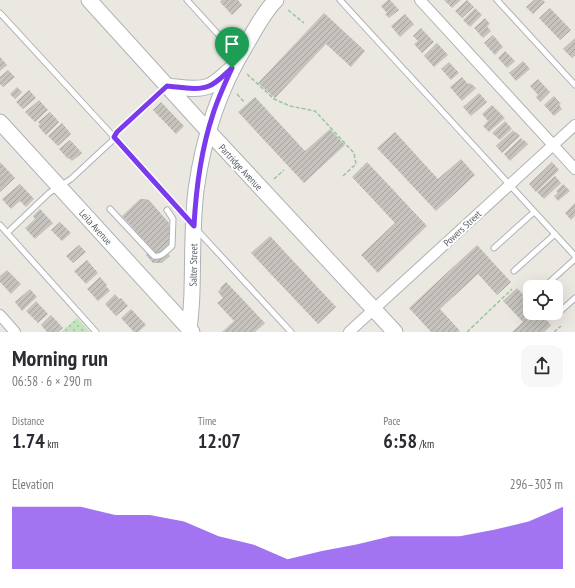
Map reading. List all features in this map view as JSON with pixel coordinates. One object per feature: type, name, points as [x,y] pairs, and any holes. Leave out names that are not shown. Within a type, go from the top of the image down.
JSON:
[{"type":"main road","name":"Partridge Avenue","points":[[89,0],[208,131],[395,332]]},
{"type":"main road","name":"Salter Street","points":[[190,331],[195,198],[198,176],[208,131],[218,100],[235,63],[271,2]]},
{"type":"main road","points":[[167,86],[199,88],[210,86],[235,63]]},
{"type":"main road","name":"Leila Avenue","points":[[0,122],[190,331]]},
{"type":"street","points":[[420,0],[575,169]]},
{"type":"street","name":"Powers Street","points":[[349,332],[575,125]]},
{"type":"street","points":[[0,316],[15,332]]},
{"type":"lane","points":[[187,0],[235,63]]},
{"type":"lane","points":[[340,0],[555,234],[575,258],[551,280]]},
{"type":"lane","points":[[497,0],[575,85]]},
{"type":"lane","points":[[0,13],[291,332]]},
{"type":"lane","points":[[7,233],[49,193],[71,179],[112,141],[117,132],[167,86]]},
{"type":"lane","points":[[110,209],[154,256],[157,257],[172,246],[173,220],[167,210]]},
{"type":"lane","points":[[494,248],[534,212]]},
{"type":"lane","points":[[0,225],[96,332]]},
{"type":"lane","points":[[514,271],[555,234]]},
{"type":"lane","points":[[563,309],[575,298]]},
{"type":"path","points":[[288,10],[304,24]]},
{"type":"path","points":[[247,74],[274,100],[290,106],[315,111],[354,153],[356,164],[343,176]]},
{"type":"path","points":[[237,94],[245,103]]},
{"type":"path","points":[[274,179],[284,170]]},
{"type":"path","points":[[466,332],[512,290]]},
{"type":"path","points":[[554,332],[561,326]]},
{"type":"green space","points":[[77,318],[90,332],[61,332]]},
{"type":"building","points":[[222,0],[238,0],[242,5],[232,15],[220,2]]},
{"type":"building","points":[[390,0],[399,10],[389,18],[381,6]]},
{"type":"building","points":[[444,0],[461,0],[452,8]]},
{"type":"building","points":[[467,0],[474,7],[462,18],[455,11]]},
{"type":"building","points":[[534,0],[543,0],[545,2],[533,14],[526,7]]},
{"type":"building","points":[[475,8],[482,15],[470,27],[463,20]]},
{"type":"building","points":[[550,8],[571,30],[560,40],[539,18]]},
{"type":"building","points":[[324,13],[365,51],[351,67],[326,44],[275,98],[258,83]]},
{"type":"building","points":[[405,14],[414,24],[400,37],[391,26]]},
{"type":"building","points":[[485,18],[490,24],[487,26],[491,31],[483,38],[474,28]]},
{"type":"building","points":[[421,28],[434,42],[422,53],[414,44],[418,41],[413,36]]},
{"type":"building","points":[[493,35],[503,47],[495,55],[484,43]]},
{"type":"building","points":[[575,38],[575,55],[572,58],[563,49]]},
{"type":"building","points":[[437,43],[448,55],[434,67],[424,56]]},
{"type":"building","points":[[505,51],[515,61],[507,68],[498,58]]},
{"type":"building","points":[[0,57],[7,65],[0,71]]},
{"type":"building","points":[[523,61],[530,69],[516,81],[509,73]]},
{"type":"building","points":[[449,62],[459,73],[451,80],[441,69]]},
{"type":"building","points":[[8,70],[15,77],[3,87],[0,84],[0,77]]},
{"type":"building","points":[[462,77],[468,84],[470,83],[476,88],[462,101],[450,87]]},
{"type":"building","points":[[538,79],[550,92],[540,102],[536,97],[538,95],[530,86]]},
{"type":"building","points":[[17,87],[22,92],[15,99],[10,94]]},
{"type":"building","points":[[29,90],[36,98],[23,109],[16,102]]},
{"type":"building","points":[[479,93],[487,102],[471,116],[463,107]]},
{"type":"building","points":[[554,96],[561,104],[559,105],[562,109],[554,116],[544,105]]},
{"type":"building","points":[[255,97],[305,151],[330,129],[345,145],[304,183],[238,112]]},
{"type":"building","points":[[39,100],[48,110],[35,122],[25,112]]},
{"type":"building","points":[[161,102],[184,126],[176,134],[153,110]]},
{"type":"building","points":[[492,105],[505,118],[489,132],[483,126],[488,121],[482,114]]},
{"type":"building","points":[[50,112],[59,122],[46,135],[38,126],[40,124],[38,122]]},
{"type":"building","points":[[505,121],[512,129],[500,140],[492,133]]},
{"type":"building","points":[[62,123],[71,134],[58,146],[48,136]]},
{"type":"building","points":[[513,130],[520,136],[502,153],[496,146]]},
{"type":"building","points":[[395,132],[438,179],[461,159],[475,175],[436,211],[377,148]]},
{"type":"building","points":[[521,138],[528,144],[510,161],[504,154]]},
{"type":"building","points":[[70,140],[82,153],[72,161],[69,158],[68,159],[59,149]]},
{"type":"building","points":[[0,162],[15,178],[0,192]]},
{"type":"building","points":[[367,162],[427,226],[378,273],[361,255],[395,223],[352,177]]},
{"type":"building","points":[[552,162],[559,170],[536,192],[529,184]]},
{"type":"building","points":[[555,176],[561,183],[544,199],[537,192]]},
{"type":"building","points":[[20,184],[34,199],[26,207],[20,201],[11,209],[2,199]]},
{"type":"building","points":[[563,184],[570,191],[558,201],[554,196],[558,193],[556,191]]},
{"type":"building","points":[[140,199],[149,200],[169,223],[169,244],[164,249],[170,256],[162,263],[153,263],[146,255],[152,249],[122,216]]},
{"type":"building","points":[[575,203],[575,216],[571,220],[565,213]]},
{"type":"building","points":[[40,209],[53,223],[35,239],[25,228],[35,219],[33,216]]},
{"type":"building","points":[[60,222],[71,233],[62,241],[51,230]]},
{"type":"building","points":[[270,236],[336,307],[318,324],[251,253]]},
{"type":"building","points":[[79,245],[86,252],[73,263],[66,256]]},
{"type":"building","points":[[477,245],[511,282],[497,295],[478,274],[440,309],[460,331],[431,332],[409,308]]},
{"type":"building","points":[[87,260],[98,273],[86,284],[74,271]]},
{"type":"building","points":[[7,270],[21,284],[11,294],[0,282],[0,276]]},
{"type":"building","points":[[100,277],[110,291],[98,301],[87,289]]},
{"type":"building","points":[[226,282],[265,323],[255,332],[222,332],[234,321],[217,303],[223,298],[218,292]]},
{"type":"building","points":[[517,288],[523,294],[523,320],[546,320],[551,325],[544,332],[512,332],[523,322],[503,301]]},
{"type":"building","points":[[30,289],[37,297],[22,311],[15,302]]},
{"type":"building","points":[[115,294],[128,306],[116,316],[105,304]]},
{"type":"building","points":[[36,301],[48,314],[38,323],[26,311]]},
{"type":"building","points":[[131,309],[146,325],[138,332],[134,332],[121,318]]},
{"type":"building","points":[[51,315],[63,328],[58,332],[47,332],[41,325]]},
{"type":"route","points":[[232,68],[218,100],[208,131],[198,176],[195,198],[194,226],[114,137],[117,132],[167,86],[199,88],[210,86],[232,68]]}]
